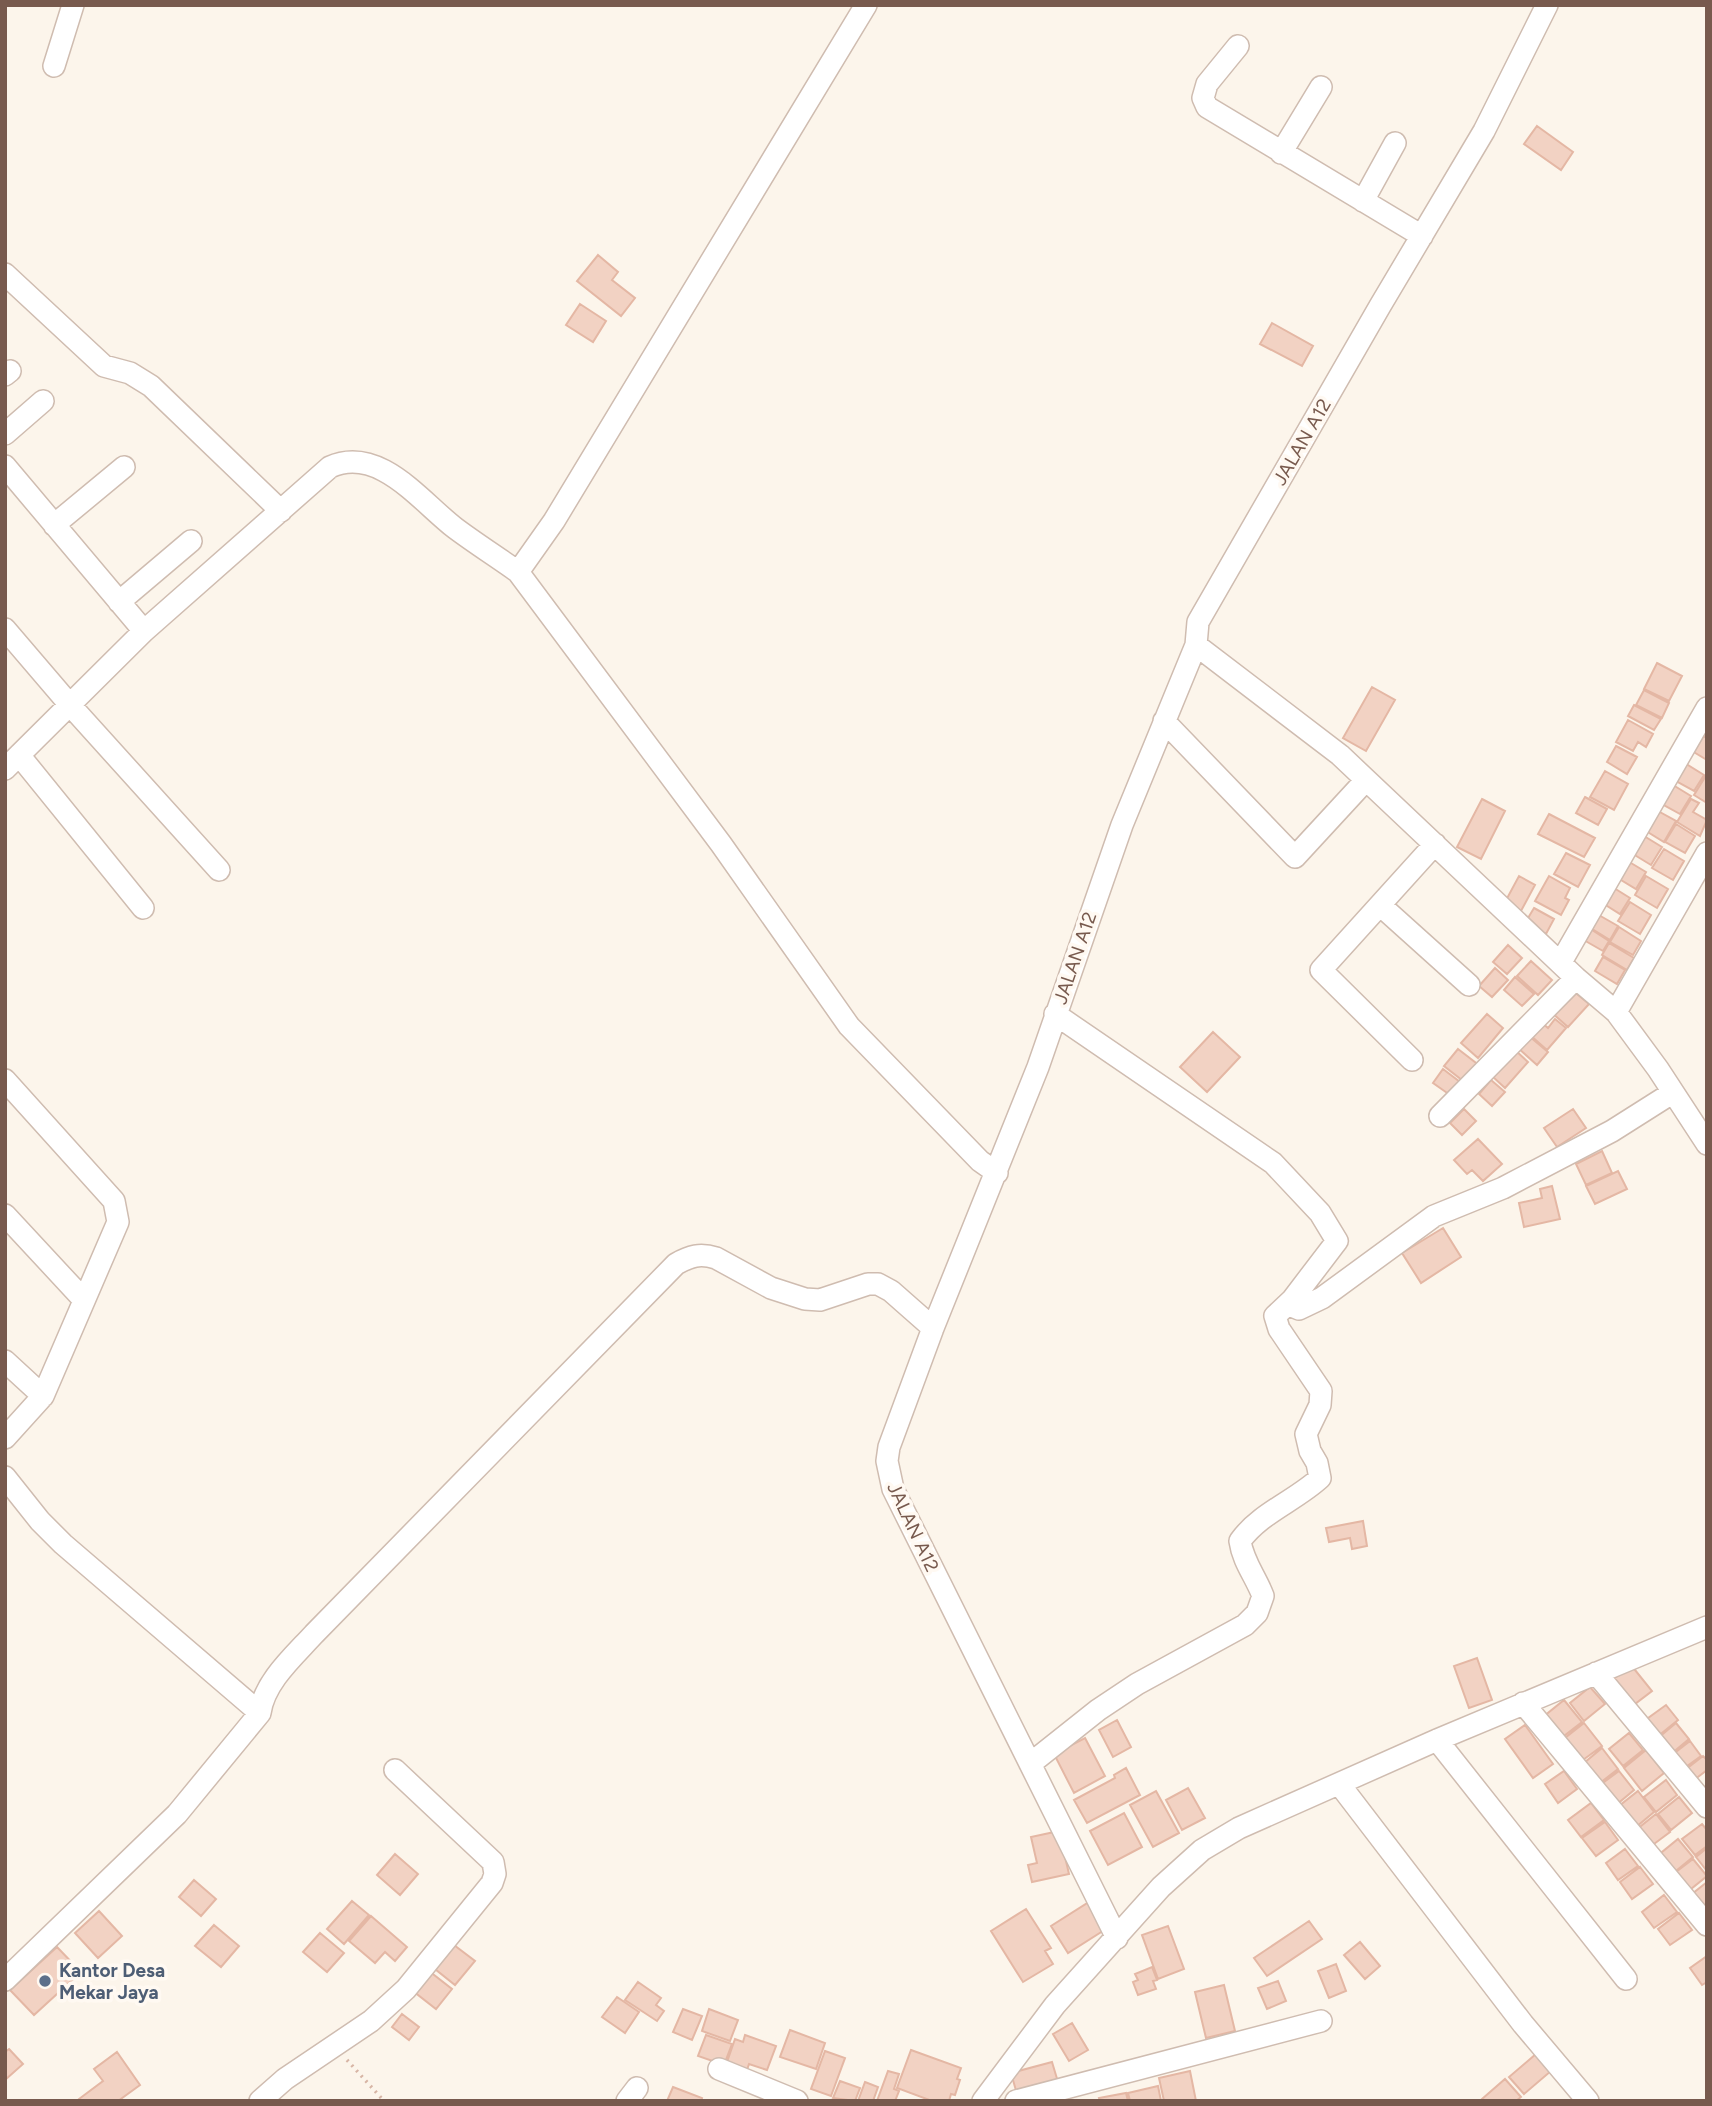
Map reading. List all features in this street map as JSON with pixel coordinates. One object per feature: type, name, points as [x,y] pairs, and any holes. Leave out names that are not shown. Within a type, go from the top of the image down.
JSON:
[{"type":"street","points":[[54,66],[73,5]]},
{"type":"street","points":[[518,572],[554,521],[866,5]]},
{"type":"street","name":"JALAN A12","points":[[1117,1938],[894,1489],[887,1461],[889,1447],[933,1328],[1038,1066],[1122,825],[1196,645],[1198,622],[1484,131],[1547,5]]},
{"type":"street","points":[[1238,46],[1208,84],[1203,98],[1207,107],[1422,236]]},
{"type":"street","points":[[1282,153],[1321,87]]},
{"type":"street","points":[[1363,201],[1395,143]]},
{"type":"street","points":[[5,274],[104,366],[130,373],[151,386],[281,511]]},
{"type":"street","points":[[5,434],[43,401]]},
{"type":"street","points":[[143,908],[12,762],[144,631],[330,467],[343,461],[369,464],[390,474],[454,527],[518,572],[721,844],[849,1026],[981,1161],[997,1172]]},
{"type":"street","points":[[5,467],[144,631]]},
{"type":"street","points":[[54,525],[124,467]]},
{"type":"street","points":[[119,602],[191,541]]},
{"type":"street","points":[[5,629],[69,705],[219,870]]},
{"type":"street","points":[[1196,645],[1340,755],[1576,978],[1616,1012],[1658,1069],[1707,1144]]},
{"type":"street","points":[[1561,962],[1707,708]]},
{"type":"street","points":[[1164,720],[1295,857],[1366,780]]},
{"type":"street","points":[[1412,1060],[1321,970],[1435,844]]},
{"type":"street","points":[[1616,1012],[1707,853]]},
{"type":"street","points":[[1380,905],[1469,985]]},
{"type":"street","points":[[1440,1116],[1576,978]]},
{"type":"street","points":[[1030,1764],[1059,1739],[1127,1690],[1245,1625],[1257,1613],[1263,1596],[1256,1577],[1242,1557],[1240,1541],[1248,1529],[1320,1478],[1306,1434],[1320,1405],[1321,1391],[1275,1321],[1275,1316],[1292,1300],[1337,1241],[1320,1213],[1273,1163],[1055,1014]]},
{"type":"street","points":[[5,1080],[114,1201],[118,1222],[43,1396],[5,1438]]},
{"type":"street","points":[[1292,1300],[1292,1306],[1299,1309],[1322,1298],[1434,1216],[1503,1188],[1612,1131],[1672,1093]]},
{"type":"street","points":[[5,1215],[84,1300]]},
{"type":"street","points":[[5,1980],[177,1814],[260,1713],[262,1698],[286,1665],[314,1634],[676,1264],[696,1254],[707,1255],[771,1288],[813,1300],[831,1298],[868,1284],[878,1284],[891,1291],[933,1328]]},
{"type":"street","points":[[5,1361],[43,1396]]},
{"type":"street","points":[[5,1477],[40,1521],[63,1544],[260,1713]]},
{"type":"street","points":[[983,2101],[1055,2005],[1161,1887],[1202,1850],[1239,1829],[1437,1740],[1707,1627]]},
{"type":"street","points":[[1596,1673],[1707,1807]]},
{"type":"street","points":[[1523,1703],[1707,1925]]},
{"type":"street","points":[[1437,1740],[1626,1979]]},
{"type":"street","points":[[260,2101],[285,2080],[371,2021],[406,1989],[492,1883],[495,1874],[493,1862],[395,1770]]},
{"type":"street","points":[[1340,1785],[1523,2024],[1588,2101]]},
{"type":"street","points":[[1017,2101],[1321,2021]]},
{"type":"street","points":[[719,2069],[797,2101]]},
{"type":"path","points":[[333,2046],[384,2101]]},
{"type":"building","points":[[1537,126],[1573,152],[1561,170],[1524,144]]},
{"type":"building","points":[[598,255],[618,272],[612,280],[635,298],[621,316],[577,281]]},
{"type":"building","points":[[580,304],[606,321],[593,342],[566,325]]},
{"type":"building","points":[[1272,323],[1313,346],[1302,366],[1260,344]]},
{"type":"building","points":[[1657,663],[1682,676],[1669,701],[1644,689]]},
{"type":"building","points":[[1372,687],[1395,700],[1366,751],[1343,738]]},
{"type":"building","points":[[1644,690],[1669,703],[1662,718],[1636,705]]},
{"type":"building","points":[[1634,705],[1661,719],[1654,730],[1628,716]]},
{"type":"building","points":[[1628,720],[1653,734],[1646,747],[1638,742],[1633,751],[1616,742]]},
{"type":"building","points":[[1701,735],[1707,738],[1707,760],[1692,751]]},
{"type":"building","points":[[1616,746],[1637,757],[1627,774],[1607,762]]},
{"type":"building","points":[[1683,762],[1704,775],[1694,791],[1672,779]]},
{"type":"building","points":[[1605,771],[1628,784],[1614,810],[1590,797]]},
{"type":"building","points":[[1707,774],[1707,803],[1694,795]]},
{"type":"building","points":[[1673,785],[1691,796],[1680,814],[1662,804]]},
{"type":"building","points":[[1585,797],[1607,809],[1598,825],[1576,813]]},
{"type":"building","points":[[1482,799],[1505,811],[1481,859],[1457,847]]},
{"type":"building","points":[[1691,799],[1699,803],[1693,812],[1707,820],[1700,836],[1677,822]]},
{"type":"building","points":[[1658,811],[1676,821],[1664,842],[1646,831]]},
{"type":"building","points":[[1549,814],[1595,838],[1584,857],[1538,834]]},
{"type":"building","points":[[1676,824],[1695,836],[1685,853],[1665,842]]},
{"type":"building","points":[[1644,836],[1662,847],[1651,865],[1633,854]]},
{"type":"building","points":[[1664,849],[1684,861],[1673,880],[1652,868]]},
{"type":"building","points":[[1566,853],[1590,865],[1578,887],[1554,874]]},
{"type":"building","points":[[1626,860],[1646,872],[1636,889],[1616,877]]},
{"type":"building","points":[[1519,876],[1535,885],[1521,911],[1505,902]]},
{"type":"building","points":[[1549,876],[1570,888],[1565,898],[1569,900],[1561,915],[1535,901]]},
{"type":"building","points":[[1646,876],[1668,889],[1657,908],[1635,895]]},
{"type":"building","points":[[1614,888],[1630,898],[1620,914],[1604,904]]},
{"type":"building","points":[[1630,902],[1651,915],[1640,934],[1618,921]]},
{"type":"building","points":[[1534,908],[1554,919],[1546,934],[1525,923]]},
{"type":"building","points":[[1597,914],[1618,926],[1610,940],[1589,927]]},
{"type":"building","points":[[1619,927],[1641,941],[1633,955],[1610,942]]},
{"type":"building","points":[[1589,928],[1609,941],[1603,951],[1582,939]]},
{"type":"building","points":[[1609,943],[1634,958],[1627,970],[1602,955]]},
{"type":"building","points":[[1508,945],[1522,958],[1507,974],[1493,962]]},
{"type":"building","points":[[1603,957],[1625,970],[1617,984],[1595,971]]},
{"type":"building","points":[[1531,961],[1552,980],[1538,995],[1517,976]]},
{"type":"building","points":[[1495,968],[1508,980],[1492,997],[1479,986]]},
{"type":"building","points":[[1515,977],[1534,994],[1522,1006],[1504,990]]},
{"type":"building","points":[[1571,989],[1589,1004],[1568,1027],[1551,1012]]},
{"type":"building","points":[[1487,1014],[1503,1028],[1478,1058],[1461,1043]]},
{"type":"building","points":[[1555,1019],[1566,1028],[1547,1050],[1530,1035],[1541,1022],[1548,1028]]},
{"type":"building","points":[[1213,1032],[1240,1057],[1207,1092],[1180,1067]]},
{"type":"building","points":[[1529,1036],[1548,1052],[1537,1065],[1518,1048]]},
{"type":"building","points":[[1458,1049],[1480,1066],[1467,1084],[1444,1066]]},
{"type":"building","points":[[1515,1050],[1528,1062],[1505,1088],[1492,1076]]},
{"type":"building","points":[[1443,1069],[1460,1082],[1450,1095],[1433,1083]]},
{"type":"building","points":[[1491,1080],[1505,1092],[1492,1106],[1479,1094]]},
{"type":"building","points":[[1464,1109],[1476,1121],[1462,1135],[1450,1123]]},
{"type":"building","points":[[1573,1109],[1586,1128],[1557,1147],[1544,1128]]},
{"type":"building","points":[[1478,1139],[1502,1164],[1483,1181],[1472,1170],[1467,1174],[1454,1160]]},
{"type":"building","points":[[1602,1151],[1612,1173],[1586,1185],[1576,1164]]},
{"type":"building","points":[[1618,1171],[1627,1189],[1595,1204],[1586,1186]]},
{"type":"building","points":[[1552,1186],[1560,1219],[1524,1227],[1519,1203],[1542,1198],[1540,1189]]},
{"type":"building","points":[[1443,1228],[1461,1257],[1421,1283],[1402,1253]]},
{"type":"building","points":[[1363,1521],[1367,1546],[1352,1549],[1350,1538],[1329,1542],[1326,1528]]},
{"type":"building","points":[[1477,1658],[1492,1700],[1469,1708],[1454,1666]]},
{"type":"building","points":[[1631,1665],[1652,1691],[1631,1707],[1611,1681]]},
{"type":"building","points":[[1590,1687],[1605,1704],[1584,1721],[1570,1703]]},
{"type":"building","points":[[1564,1700],[1582,1722],[1560,1739],[1543,1717]]},
{"type":"building","points":[[1666,1705],[1678,1720],[1657,1737],[1644,1721]]},
{"type":"building","points":[[1117,1720],[1131,1747],[1113,1757],[1099,1730]]},
{"type":"building","points":[[1584,1723],[1602,1746],[1583,1760],[1565,1738]]},
{"type":"building","points":[[1676,1723],[1689,1739],[1671,1754],[1658,1738]]},
{"type":"building","points":[[1525,1725],[1553,1764],[1533,1778],[1505,1739]]},
{"type":"building","points":[[1629,1733],[1643,1750],[1623,1766],[1609,1749]]},
{"type":"building","points":[[1085,1738],[1105,1776],[1074,1793],[1054,1754]]},
{"type":"building","points":[[1690,1741],[1701,1756],[1683,1769],[1672,1755]]},
{"type":"building","points":[[1602,1748],[1618,1769],[1600,1783],[1584,1763]]},
{"type":"building","points":[[1646,1750],[1664,1773],[1642,1791],[1624,1768]]},
{"type":"building","points":[[1703,1756],[1707,1760],[1707,1770],[1694,1780],[1685,1770]]},
{"type":"building","points":[[1126,1768],[1140,1795],[1087,1823],[1074,1800],[1115,1778],[1114,1775]]},
{"type":"building","points":[[1564,1771],[1577,1789],[1558,1803],[1545,1784]]},
{"type":"building","points":[[1619,1771],[1634,1790],[1616,1805],[1600,1785]]},
{"type":"building","points":[[1666,1780],[1677,1795],[1656,1812],[1644,1797]]},
{"type":"building","points":[[1188,1788],[1205,1818],[1182,1830],[1166,1800]]},
{"type":"building","points":[[1156,1791],[1179,1833],[1153,1847],[1130,1805]]},
{"type":"building","points":[[1638,1791],[1654,1812],[1636,1827],[1619,1806]]},
{"type":"building","points":[[1679,1797],[1692,1813],[1671,1830],[1658,1814]]},
{"type":"building","points":[[1591,1803],[1604,1820],[1581,1837],[1568,1820]]},
{"type":"building","points":[[1124,1813],[1142,1847],[1108,1865],[1090,1831]]},
{"type":"building","points":[[1656,1814],[1670,1832],[1650,1847],[1636,1830]]},
{"type":"building","points":[[1605,1822],[1618,1840],[1596,1856],[1582,1838]]},
{"type":"building","points":[[1702,1824],[1707,1830],[1707,1846],[1695,1855],[1682,1839]]},
{"type":"building","points":[[1059,1831],[1069,1874],[1032,1882],[1028,1865],[1037,1863],[1031,1837]]},
{"type":"building","points":[[1678,1839],[1693,1857],[1671,1875],[1656,1857]]},
{"type":"building","points":[[1707,1848],[1707,1871],[1696,1857]]},
{"type":"building","points":[[1625,1849],[1638,1866],[1618,1880],[1606,1863]]},
{"type":"building","points":[[395,1854],[418,1874],[400,1895],[377,1875]]},
{"type":"building","points":[[1693,1859],[1707,1876],[1686,1893],[1672,1875]]},
{"type":"building","points":[[1640,1867],[1653,1884],[1632,1899],[1620,1882]]},
{"type":"building","points":[[194,1880],[216,1899],[201,1916],[179,1897]]},
{"type":"building","points":[[1707,1882],[1707,1913],[1692,1894]]},
{"type":"building","points":[[1664,1895],[1677,1912],[1654,1928],[1642,1912]]},
{"type":"building","points":[[352,1901],[369,1915],[344,1944],[327,1929]]},
{"type":"building","points":[[1089,1902],[1106,1929],[1068,1953],[1051,1926]]},
{"type":"building","points":[[1026,1909],[1051,1948],[1045,1951],[1053,1964],[1023,1982],[991,1931]]},
{"type":"building","points":[[99,1911],[122,1936],[98,1958],[75,1933]]},
{"type":"building","points":[[1679,1913],[1692,1930],[1670,1945],[1658,1929]]},
{"type":"building","points":[[371,1916],[407,1947],[395,1961],[385,1952],[375,1963],[349,1941]]},
{"type":"building","points":[[1309,1921],[1322,1939],[1267,1976],[1254,1958]]},
{"type":"building","points":[[214,1925],[239,1946],[221,1967],[195,1946]]},
{"type":"building","points":[[1168,1926],[1184,1969],[1158,1979],[1142,1935]]},
{"type":"building","points":[[320,1933],[344,1953],[327,1972],[303,1952]]},
{"type":"building","points":[[1360,1942],[1380,1966],[1365,1979],[1344,1955]]},
{"type":"building","points":[[454,1945],[475,1961],[455,1985],[435,1969]]},
{"type":"building","name":"Kantor Desa Mekar Jaya","points":[[57,1947],[81,1972],[34,2015],[10,1990]]},
{"type":"building","points":[[1707,1956],[1707,1982],[1702,1985],[1690,1968]]},
{"type":"building","points":[[1336,1964],[1346,1991],[1329,1998],[1318,1971]]},
{"type":"building","points":[[1152,1967],[1157,1980],[1153,1981],[1156,1989],[1138,1995],[1133,1982],[1138,1980],[1135,1974]]},
{"type":"building","points":[[429,1971],[452,1989],[436,2009],[413,1991]]},
{"type":"building","points":[[1278,1981],[1286,2001],[1267,2009],[1258,1988]]},
{"type":"building","points":[[638,1982],[661,1998],[656,2005],[664,2011],[657,2021],[625,2000]]},
{"type":"building","points":[[1224,1985],[1235,2031],[1206,2038],[1195,1992]]},
{"type":"building","points":[[617,1997],[639,2012],[625,2033],[602,2017]]},
{"type":"building","points":[[683,2009],[702,2016],[692,2040],[673,2032]]},
{"type":"building","points":[[709,2009],[738,2020],[730,2041],[702,2031]]},
{"type":"building","points":[[402,2014],[419,2027],[409,2040],[392,2027]]},
{"type":"building","points":[[1072,2023],[1088,2050],[1069,2061],[1053,2034]]},
{"type":"building","points":[[790,2030],[825,2043],[816,2069],[780,2057]]},
{"type":"building","points":[[706,2035],[732,2044],[724,2065],[698,2056]]},
{"type":"building","points":[[745,2035],[776,2046],[767,2070],[749,2064],[747,2070],[727,2062],[735,2039],[743,2042]]},
{"type":"building","points":[[9,2049],[23,2064],[5,2080],[5,2052]]},
{"type":"building","points":[[911,2050],[961,2068],[955,2095],[951,2094],[949,2101],[932,2101],[897,2088]]},
{"type":"building","points":[[825,2051],[845,2058],[831,2096],[811,2089]]},
{"type":"building","points":[[117,2052],[140,2085],[118,2101],[80,2101],[79,2099],[103,2081],[94,2069]]},
{"type":"building","points":[[1536,2054],[1551,2071],[1524,2094],[1509,2077]]},
{"type":"building","points":[[1052,2062],[1058,2082],[1017,2094],[1011,2073]]},
{"type":"building","points":[[888,2071],[899,2074],[894,2089],[899,2091],[895,2101],[877,2101]]},
{"type":"building","points":[[1190,2071],[1196,2101],[1164,2101],[1159,2078]]},
{"type":"building","points":[[1505,2079],[1521,2097],[1516,2101],[1483,2101],[1482,2099]]},
{"type":"building","points":[[840,2081],[860,2088],[855,2101],[833,2098]]},
{"type":"building","points":[[865,2082],[878,2087],[873,2101],[858,2101]]},
{"type":"building","points":[[1158,2086],[1161,2101],[1130,2101],[1128,2093]]},
{"type":"building","points":[[673,2087],[702,2098],[701,2101],[667,2101]]},
{"type":"building","points":[[1126,2093],[1128,2101],[1100,2101],[1099,2098]]},
{"type":"place","name":"Kantor Desa Mekar Jaya","points":[[45,1981]]}]
